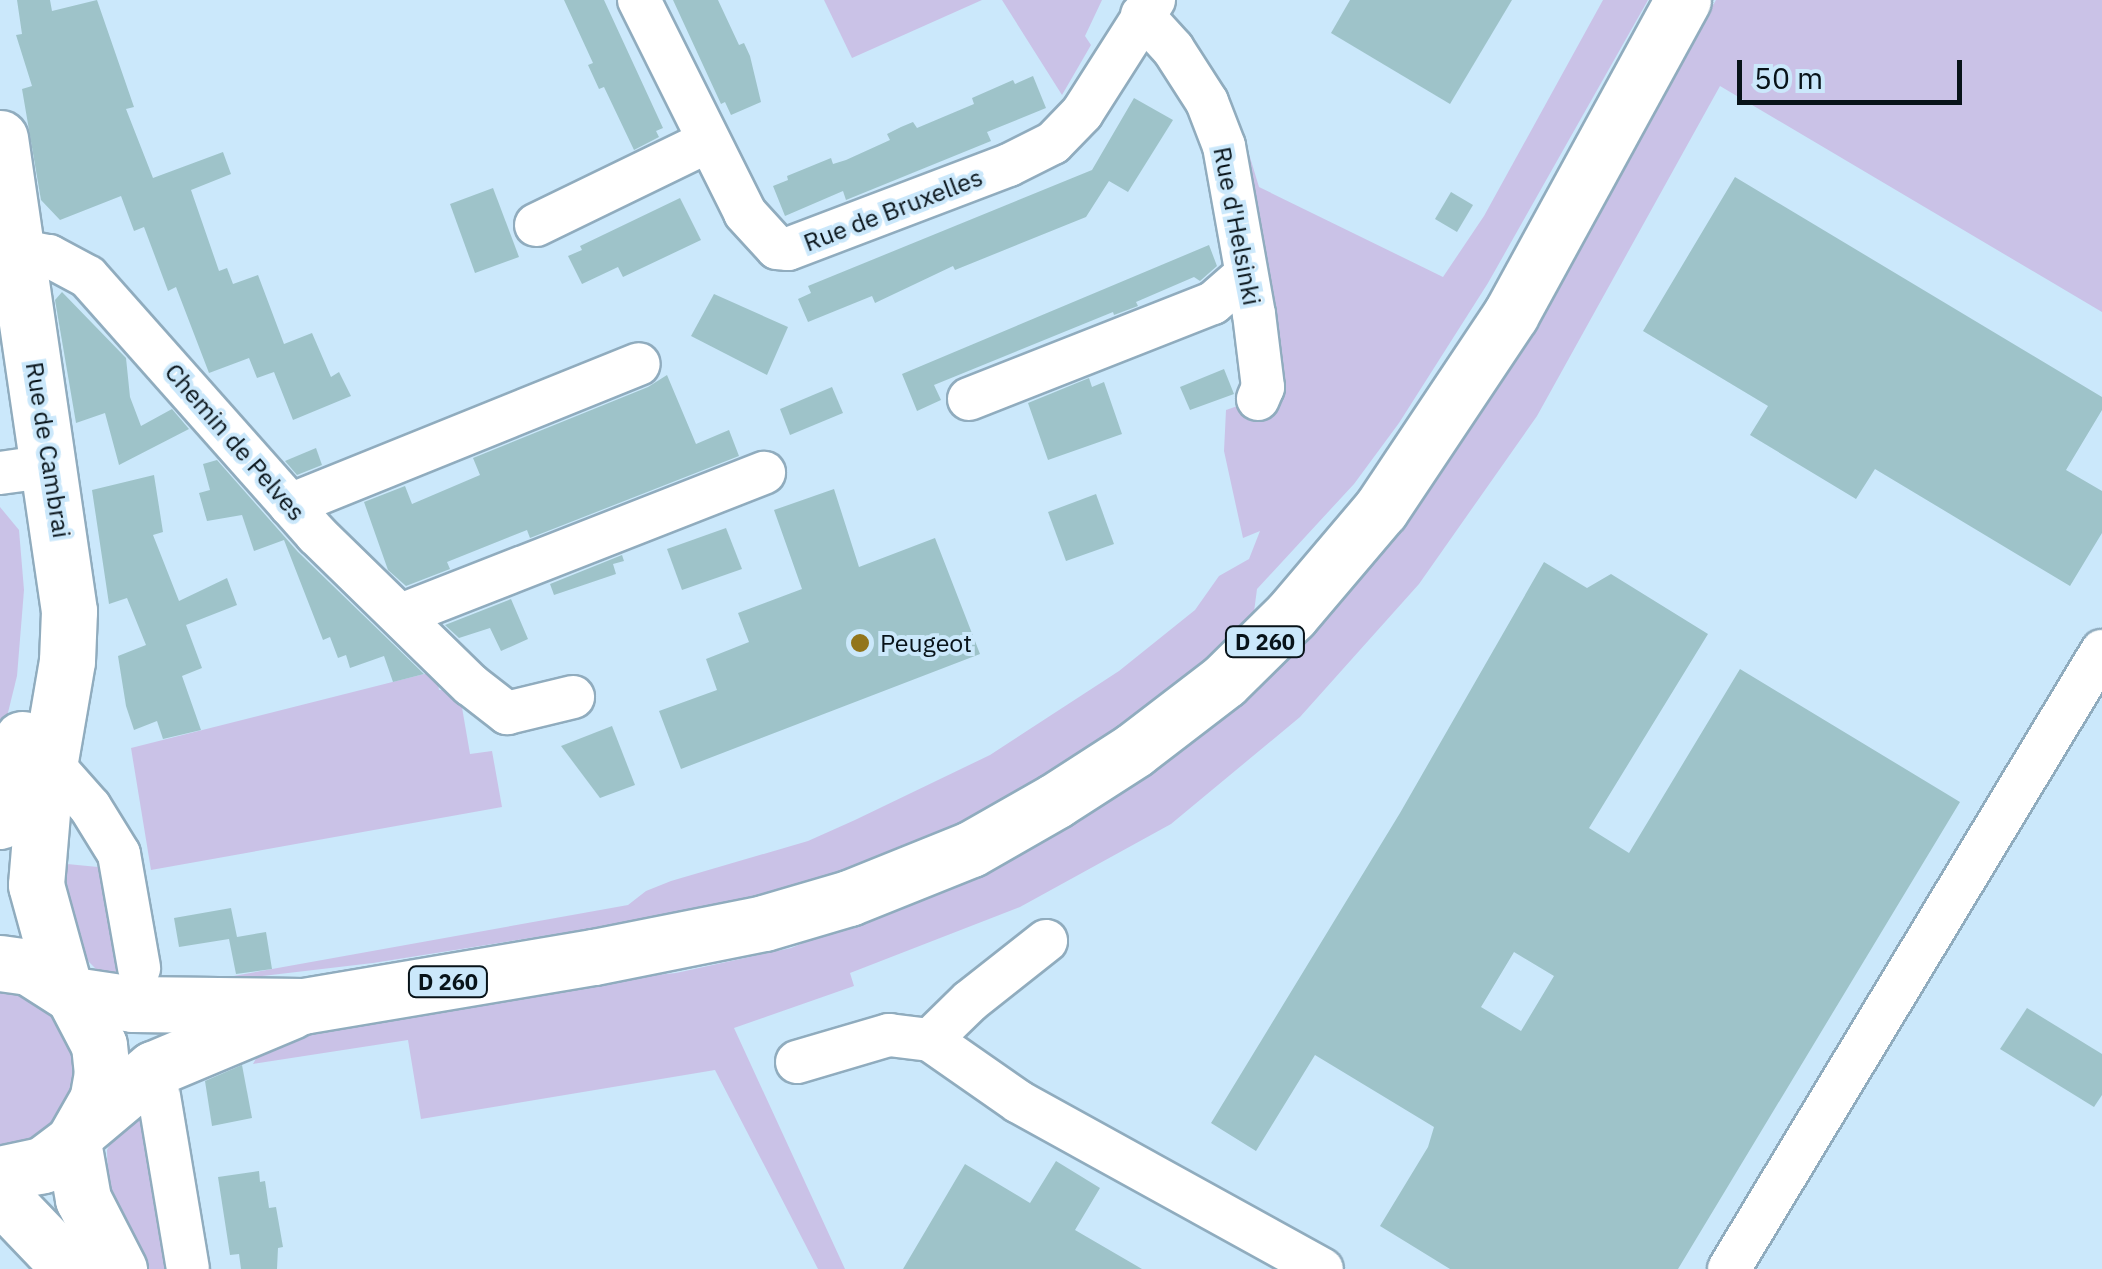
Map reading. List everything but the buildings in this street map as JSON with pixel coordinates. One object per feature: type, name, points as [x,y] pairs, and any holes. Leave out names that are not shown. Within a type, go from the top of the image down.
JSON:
[{"type":"main road","name":"D 260","points":[[68,991],[133,1004],[303,1006],[594,958],[764,923],[849,898],[971,849],[1134,750],[1224,682],[1381,509],[1511,314],[1683,0]]},
{"type":"main road","name":"Rue de Cambrai","points":[[0,138],[14,471],[43,598],[41,649],[0,821]]},
{"type":"main road","name":"Rue de Cambrai","points":[[8,268],[68,611],[67,661],[36,884],[68,991],[99,1045],[102,1073],[97,1100],[79,1134]]},
{"type":"main road","points":[[0,963],[29,967],[68,991]]},
{"type":"main road","name":"D 260","points":[[79,1134],[153,1069],[303,1006]]},
{"type":"main road","points":[[0,1174],[42,1164],[79,1134]]},
{"type":"main road","points":[[79,1134],[83,1199],[120,1269]]},
{"type":"main road","points":[[0,1195],[71,1269]]},
{"type":"street","name":"Rue de Bruxelles","points":[[638,0],[745,213],[776,248],[788,249],[1009,165],[1053,143],[1082,113],[1148,8]]},
{"type":"street","name":"Rue d'Helsinki","points":[[1148,8],[1207,102],[1224,146],[1244,276],[1254,314],[1262,387],[1258,399]]},
{"type":"street","points":[[536,226],[709,142]]},
{"type":"street","name":"Chemin de Pelves","points":[[8,268],[49,256],[88,277],[290,505],[508,713],[574,697]]},
{"type":"street","points":[[969,398],[1213,303],[1244,276]]},
{"type":"street","points":[[290,505],[639,364]]},
{"type":"street","points":[[401,615],[764,474]]},
{"type":"street","points":[[1729,1269],[2102,650]]},
{"type":"street","points":[[50,762],[90,806],[119,854],[139,968]]},
{"type":"street","points":[[930,1040],[970,1001],[1046,941]]},
{"type":"street","points":[[797,1062],[889,1035],[930,1040],[1018,1102],[1322,1269]]},
{"type":"street","points":[[159,1096],[188,1269]]},
{"type":"shaded area","points":[[824,0],[982,0],[852,58]]},
{"type":"shaded area","points":[[1002,0],[1102,0],[1085,36],[1091,45],[1062,95]]},
{"type":"shaded area","points":[[1603,0],[1648,0],[1488,283],[1399,423],[1354,484],[1257,589],[1254,612],[1194,678],[1052,780],[965,827],[814,884],[712,909],[373,963],[178,986],[628,905],[646,891],[671,881],[808,841],[855,820],[990,755],[1119,671],[1195,610],[1219,576],[1249,559],[1260,531],[1243,538],[1224,451],[1226,410],[1258,399],[1224,146],[1239,121],[1259,187],[1443,277],[1484,216]]},
{"type":"shaded area","points":[[1716,0],[2102,0],[2102,312],[1720,86],[1537,416],[1419,584],[1300,717],[1171,824],[1020,907],[850,973],[854,986],[734,1028],[845,1269],[818,1269],[715,1070],[421,1119],[408,1040],[253,1064],[264,1044],[605,980],[676,973],[791,948],[874,914],[1258,684],[1359,578],[1422,496],[1597,214]]},
{"type":"shaded area","points":[[0,507],[19,530],[24,590],[17,676],[0,745]]},
{"type":"shaded area","points":[[436,671],[439,690],[459,690],[470,754],[492,751],[502,807],[151,870],[131,748]]},
{"type":"shaded area","points":[[67,864],[98,867],[114,885],[131,979],[102,975],[82,955],[65,917]]},
{"type":"shaded area","points":[[0,975],[27,980],[86,1055],[58,1131],[0,1155]]},
{"type":"shaded area","points":[[147,1102],[171,1269],[146,1269],[118,1215],[108,1184],[107,1150],[120,1123]]},
{"type":"place","name":"Peugeot","points":[[860,643]]}]
